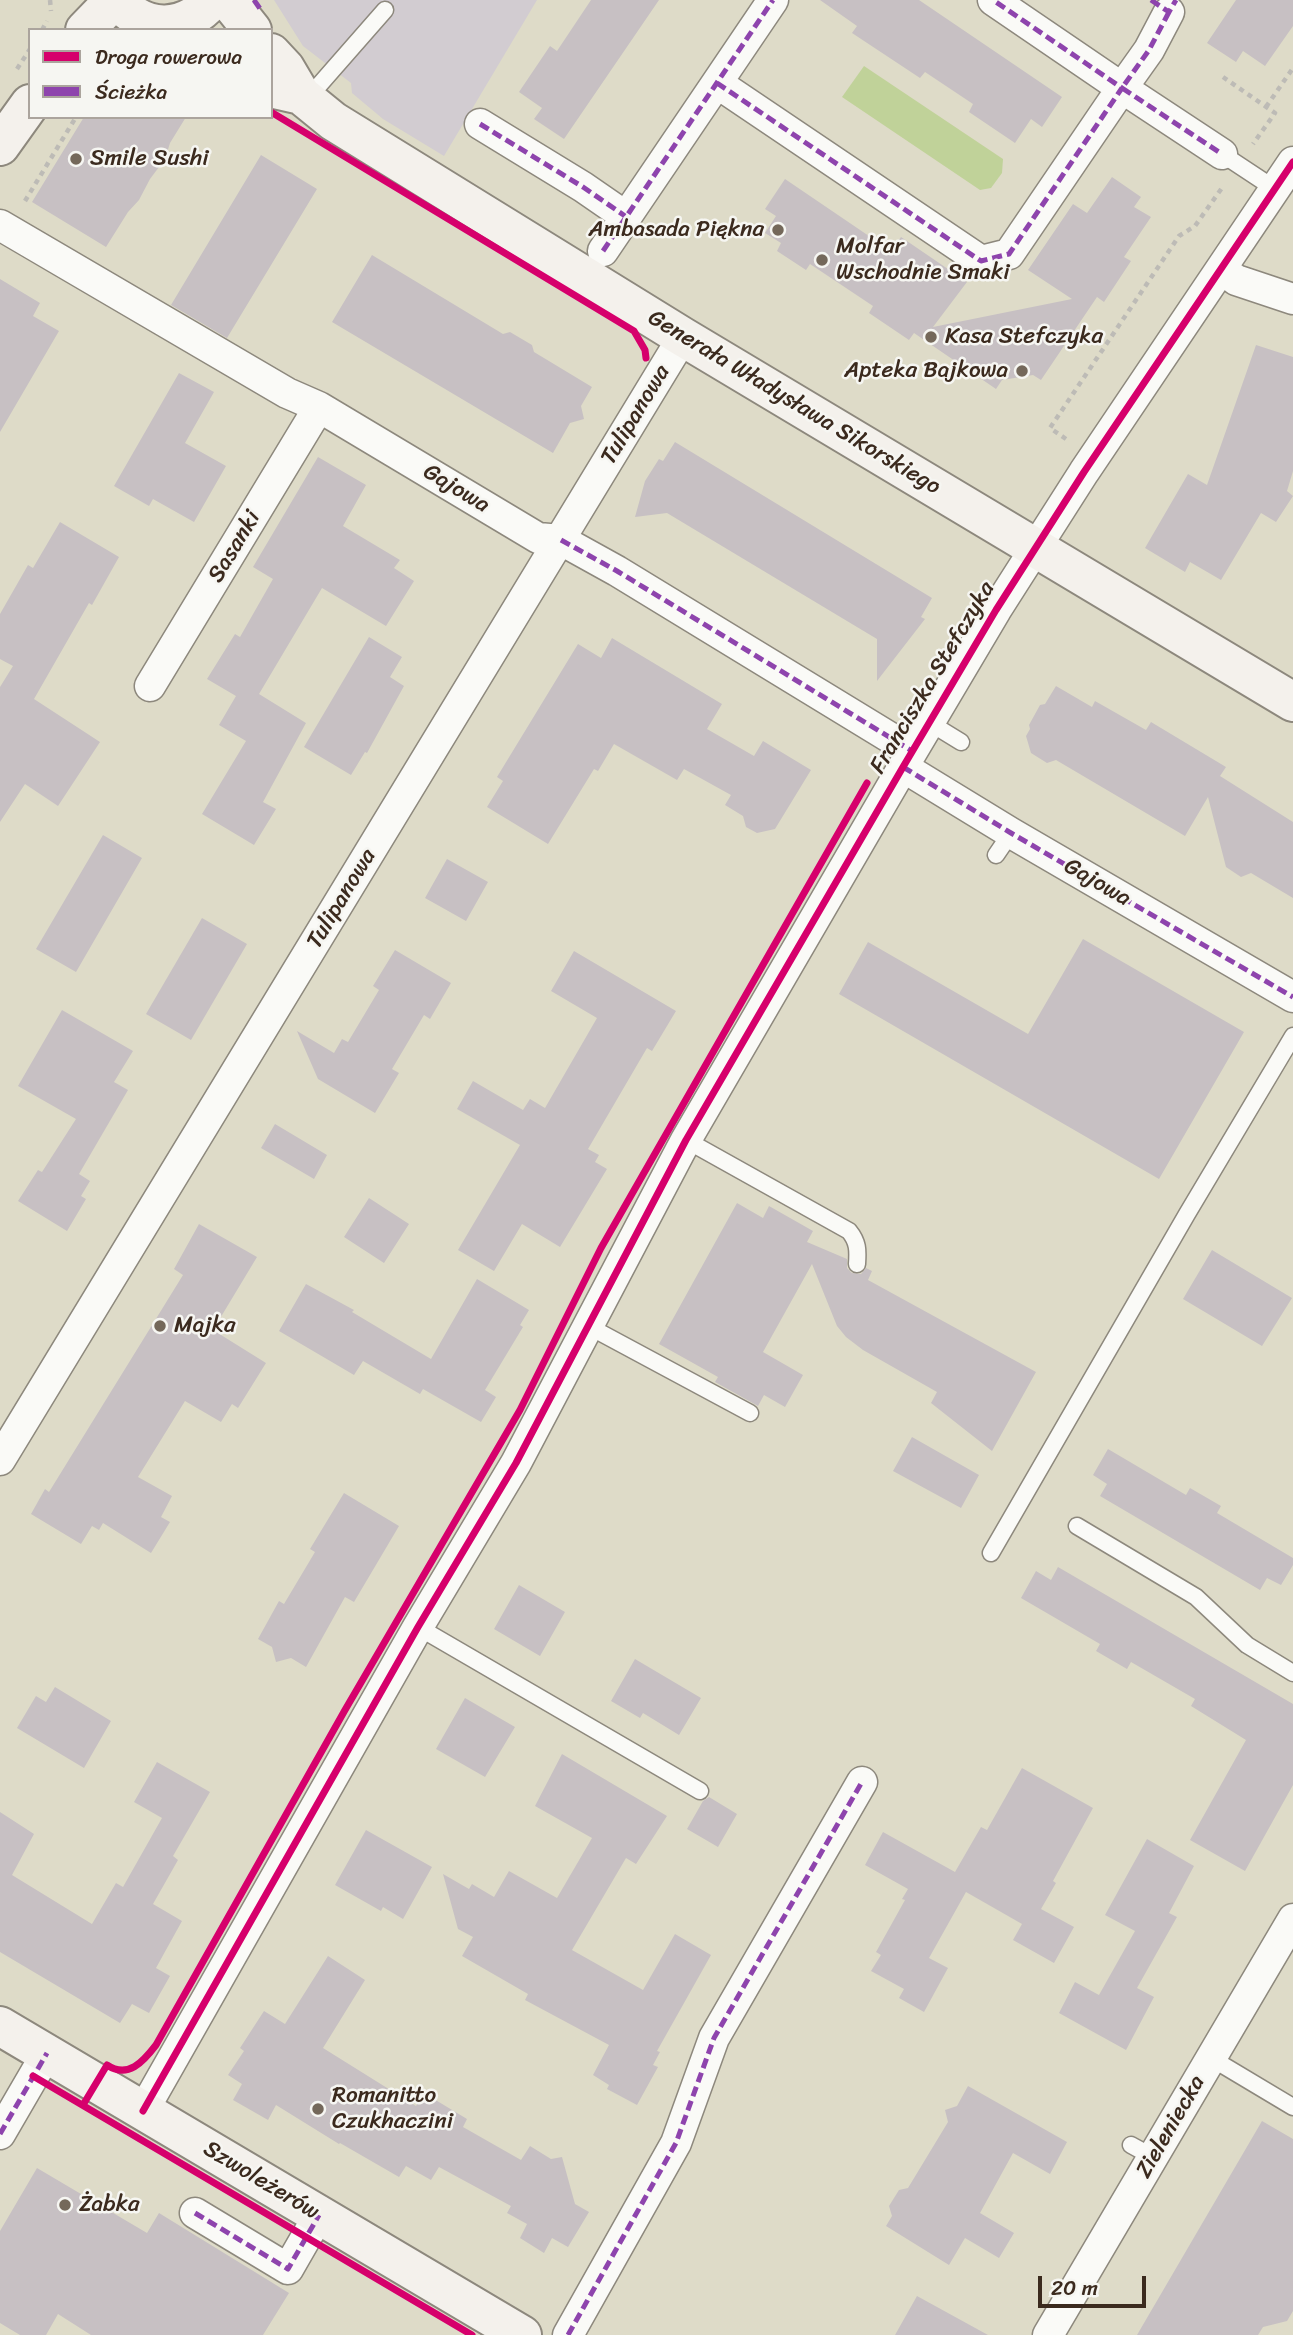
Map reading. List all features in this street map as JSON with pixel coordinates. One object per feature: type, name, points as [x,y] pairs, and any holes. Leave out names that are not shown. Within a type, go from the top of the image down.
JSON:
[{"type":"street","points":[[87,28],[116,0],[144,21],[189,26],[193,17],[212,0]]},
{"type":"street","points":[[228,0],[249,28]]},
{"type":"street","points":[[594,265],[773,0]]},
{"type":"street","points":[[993,0],[1230,159]]},
{"type":"street","points":[[716,83],[981,261],[1009,254],[1149,51],[1166,4]]},
{"type":"street","name":"Generała Władysława Sikorskiego","points":[[273,55],[285,68],[293,93],[333,121],[594,265],[683,337],[1293,702]]},
{"type":"street","points":[[0,146],[28,107]]},
{"type":"street","points":[[480,124],[625,216]]},
{"type":"street","name":"Franciszka Stefczyka","points":[[143,2111],[418,1627],[516,1463],[686,1140],[907,759],[996,610],[1084,472],[1293,162]]},
{"type":"street","name":"Gajowa","points":[[11,215],[125,299],[287,393],[319,407],[538,538],[561,540],[617,571],[907,759],[1003,844],[1293,997]]},
{"type":"street","points":[[1222,269],[1243,283],[1293,299]]},
{"type":"street","name":"Tulipanowa","points":[[0,1460],[683,337]]},
{"type":"street","name":"Sasanki","points":[[150,686],[319,407]]},
{"type":"street","points":[[568,2335],[676,2143],[715,2038],[862,1782]]},
{"type":"street","name":"Zieleniecka","points":[[1048,2335],[1142,2151],[1211,2058],[1293,1919]]},
{"type":"street","name":"Szwoleżerów","points":[[0,2026],[516,2333]]},
{"type":"street","points":[[0,2134],[14,2091],[47,2053]]},
{"type":"street","points":[[195,2213],[288,2269],[319,2215]]},
{"type":"lane","points":[[293,93],[385,10]]},
{"type":"lane","points":[[1230,159],[1275,189]]},
{"type":"lane","points":[[930,723],[961,742]]},
{"type":"lane","points":[[991,1553],[1193,1203],[1293,1036]]},
{"type":"lane","points":[[686,1140],[849,1231],[858,1250],[857,1264]]},
{"type":"lane","points":[[588,1326],[750,1413]]},
{"type":"lane","points":[[1077,1526],[1196,1597],[1247,1645],[1293,1672]]},
{"type":"lane","points":[[418,1627],[700,1791]]},
{"type":"lane","points":[[1211,2058],[1293,2107]]},
{"type":"path","points":[[1266,107],[1293,68]]},
{"type":"path","points":[[1069,441],[1049,428],[1179,236],[1195,226],[1230,159],[1275,113],[1223,77]]},
{"type":"path","points":[[11,215],[75,119]]},
{"type":"shaded area","points":[[274,0],[537,0],[444,156],[383,119],[352,93],[351,83],[303,46]]},
{"type":"green space","points":[[864,66],[1003,159],[1002,173],[991,188],[980,190],[842,97]]},
{"type":"building","points":[[591,0],[659,0],[564,139],[534,119],[542,108],[519,92],[550,46],[557,51]]},
{"type":"building","points":[[820,0],[919,0],[1062,97],[1042,127],[1031,119],[1015,143],[969,112],[973,104],[925,72],[920,78],[852,33],[857,26]]},
{"type":"building","points":[[1236,0],[1293,0],[1293,26],[1265,66],[1243,51],[1236,62],[1207,43]]},
{"type":"building","points":[[83,119],[185,119],[170,143],[165,159],[106,247],[32,202]]},
{"type":"building","points":[[261,155],[317,189],[227,338],[171,305]]},
{"type":"building","points":[[1112,177],[1141,197],[1134,207],[1151,217],[1124,257],[1131,261],[1104,302],[1097,297],[1041,380],[1033,375],[1002,380],[996,389],[914,333],[909,340],[869,313],[873,306],[810,264],[806,270],[777,251],[781,243],[765,233],[776,216],[765,209],[785,179],[891,251],[901,237],[967,282],[933,327],[1072,299],[1028,270],[1073,204],[1087,213]]},
{"type":"building","points":[[372,255],[503,334],[510,332],[532,345],[534,352],[592,387],[581,406],[584,419],[570,423],[553,453],[332,322]]},
{"type":"building","points":[[0,279],[40,303],[33,316],[59,331],[0,432]]},
{"type":"building","points":[[1256,345],[1293,357],[1293,471],[1287,491],[1293,496],[1276,522],[1261,513],[1221,580],[1190,562],[1185,572],[1145,548],[1188,474],[1207,485]]},
{"type":"building","points":[[179,373],[214,392],[185,443],[226,466],[194,522],[153,499],[149,506],[114,486]]},
{"type":"building","points":[[675,442],[932,598],[921,617],[925,619],[877,681],[877,639],[667,513],[635,517],[645,481],[659,459],[663,461]]},
{"type":"building","points":[[318,457],[366,485],[343,526],[400,560],[394,568],[414,581],[386,626],[322,588],[259,694],[306,723],[263,802],[276,809],[254,845],[202,814],[246,741],[219,725],[236,696],[207,679],[235,634],[240,637],[273,579],[253,567]]},
{"type":"building","points":[[60,522],[119,557],[92,605],[89,603],[34,699],[100,742],[58,806],[25,784],[0,822],[0,687],[13,666],[0,659],[0,614],[28,565],[33,568]]},
{"type":"building","points":[[369,637],[402,657],[390,677],[404,686],[367,753],[365,752],[351,775],[304,747]]},
{"type":"building","points":[[612,638],[722,704],[707,729],[754,756],[763,741],[811,770],[775,829],[757,833],[746,827],[743,816],[725,805],[731,795],[684,769],[677,780],[614,744],[598,771],[594,769],[548,844],[487,807],[503,781],[497,777],[578,644],[601,658]]},
{"type":"building","points":[[1056,686],[1092,707],[1095,701],[1146,730],[1151,722],[1226,767],[1220,776],[1293,822],[1293,898],[1251,873],[1241,877],[1226,867],[1208,797],[1185,836],[1056,760],[1047,763],[1031,753],[1026,736],[1029,725],[1040,705],[1045,704]]},
{"type":"building","points":[[103,835],[142,858],[76,972],[36,949]]},
{"type":"building","points":[[447,859],[488,882],[466,921],[425,898]]},
{"type":"building","points":[[202,918],[247,944],[191,1040],[146,1014]]},
{"type":"building","points":[[1083,939],[1244,1032],[1159,1179],[839,994],[868,942],[1028,1034]]},
{"type":"building","points":[[395,950],[451,983],[430,1019],[424,1015],[392,1069],[399,1073],[375,1113],[318,1079],[297,1031],[334,1053],[342,1039],[348,1042],[379,990],[373,986]]},
{"type":"building","points":[[574,951],[676,1011],[652,1051],[647,1048],[588,1149],[599,1155],[595,1162],[607,1169],[560,1247],[522,1224],[494,1271],[458,1250],[520,1145],[457,1109],[473,1081],[523,1110],[530,1099],[545,1108],[597,1018],[551,991]]},
{"type":"building","points":[[62,1010],[133,1051],[114,1082],[128,1090],[79,1174],[90,1181],[81,1196],[86,1199],[67,1231],[18,1201],[38,1170],[42,1172],[76,1119],[18,1086]]},
{"type":"building","points":[[275,1124],[327,1155],[314,1179],[261,1148]]},
{"type":"building","points":[[369,1198],[409,1224],[384,1263],[344,1237]]},
{"type":"building","points":[[737,1203],[763,1218],[769,1206],[813,1231],[807,1242],[847,1259],[847,1268],[852,1273],[861,1274],[866,1268],[872,1271],[868,1280],[1036,1372],[992,1451],[931,1403],[937,1392],[863,1350],[846,1337],[837,1326],[812,1264],[763,1352],[803,1375],[785,1407],[764,1395],[758,1406],[715,1382],[718,1377],[659,1344]]},
{"type":"building","points":[[199,1224],[257,1257],[213,1330],[266,1363],[238,1408],[232,1404],[221,1422],[185,1401],[138,1477],[172,1496],[161,1517],[170,1522],[151,1553],[103,1523],[99,1530],[92,1526],[81,1544],[31,1514],[45,1489],[49,1492],[183,1275],[174,1269]]},
{"type":"building","points":[[1212,1250],[1292,1298],[1262,1346],[1183,1299]]},
{"type":"building","points":[[477,1279],[529,1310],[520,1325],[523,1327],[485,1390],[496,1397],[481,1422],[423,1389],[420,1394],[363,1361],[354,1375],[279,1331],[306,1284],[354,1310],[352,1312],[431,1359]]},
{"type":"building","points":[[912,1437],[979,1475],[961,1508],[893,1471]]},
{"type":"building","points":[[1108,1449],[1186,1495],[1190,1488],[1221,1506],[1217,1513],[1293,1558],[1293,1565],[1281,1585],[1267,1578],[1260,1590],[1100,1496],[1107,1484],[1093,1475]]},
{"type":"building","points":[[344,1493],[399,1526],[354,1602],[345,1597],[306,1667],[291,1658],[276,1662],[272,1647],[258,1639],[279,1601],[284,1604],[315,1552],[310,1549]]},
{"type":"building","points":[[1058,1567],[1293,1704],[1293,1785],[1245,1871],[1190,1840],[1246,1740],[1191,1706],[1195,1699],[1131,1662],[1127,1669],[1096,1651],[1100,1644],[1021,1598],[1036,1571],[1051,1580]]},
{"type":"building","points":[[519,1585],[565,1612],[540,1656],[494,1629]]},
{"type":"building","points":[[635,1659],[701,1698],[679,1735],[643,1713],[640,1718],[611,1701]]},
{"type":"building","points":[[55,1687],[111,1721],[84,1768],[17,1728],[36,1696],[46,1702]]},
{"type":"building","points":[[465,1698],[515,1727],[485,1777],[436,1749]]},
{"type":"building","points":[[562,1754],[667,1816],[636,1864],[626,1858],[572,1950],[643,1990],[675,1934],[711,1955],[657,2051],[660,2052],[653,2065],[658,2067],[637,2105],[607,2089],[609,2085],[593,2075],[609,2045],[525,2000],[528,1994],[462,1956],[473,1937],[458,1929],[443,1874],[469,1889],[472,1884],[494,1897],[509,1871],[557,1898],[592,1838],[535,1806]]},
{"type":"building","points":[[157,1762],[210,1792],[173,1856],[178,1860],[153,1904],[182,1921],[156,1968],[170,1976],[149,2013],[132,2004],[120,2023],[0,1952],[0,1812],[34,1834],[12,1875],[92,1924],[116,1883],[123,1887],[162,1818],[134,1802]]},
{"type":"building","points":[[1022,1768],[1093,1808],[1053,1881],[1056,1883],[1041,1909],[1074,1927],[1054,1963],[1013,1940],[1022,1924],[966,1892],[929,1958],[948,1968],[924,2012],[899,1998],[904,1989],[871,1971],[881,1955],[876,1952],[905,1900],[902,1899],[908,1889],[865,1865],[883,1832],[955,1872],[981,1827],[987,1830]]},
{"type":"building","points":[[709,1797],[737,1814],[718,1847],[687,1829],[703,1801]]},
{"type":"building","points":[[366,1830],[432,1867],[403,1919],[383,1907],[381,1911],[335,1885]]},
{"type":"building","points":[[1147,1839],[1194,1866],[1169,1913],[1177,1917],[1137,1988],[1154,1997],[1126,2050],[1059,2013],[1075,1982],[1099,1995],[1135,1931],[1105,1915]]},
{"type":"building","points":[[328,1956],[365,1980],[323,2048],[416,2106],[424,2093],[467,2119],[463,2127],[521,2160],[530,2146],[551,2159],[562,2157],[575,2204],[589,2212],[568,2247],[552,2238],[544,2253],[520,2238],[527,2224],[507,2213],[511,2206],[439,2167],[431,2180],[406,2166],[399,2177],[276,2105],[268,2120],[233,2100],[242,2084],[228,2075],[244,2051],[240,2048],[264,2011],[285,2024]]},
{"type":"building","points":[[968,2086],[1067,2142],[1050,2174],[1013,2153],[980,2213],[1014,2233],[999,2258],[965,2238],[949,2265],[886,2226],[892,2216],[889,2206],[899,2190],[908,2188],[948,2122],[945,2110],[957,2106]]},
{"type":"building","points":[[1262,2121],[1293,2139],[1293,2311],[1287,2321],[1263,2327],[1258,2335],[1137,2335]]},
{"type":"building","points":[[37,2168],[147,2233],[159,2213],[289,2293],[263,2335],[91,2335],[58,2314],[46,2335],[20,2335],[0,2323],[0,2231]]},
{"type":"building","points":[[917,2296],[988,2335],[895,2335]]},
{"type":"marked path","points":[[254,0],[261,10]]},
{"type":"marked path","points":[[603,251],[773,0]]},
{"type":"marked path","points":[[717,83],[981,261],[1009,254],[1122,88],[993,0]]},
{"type":"marked path","points":[[1151,0],[1169,12],[1176,0]]},
{"type":"marked path","points":[[1169,12],[1149,50],[1122,88],[1222,154]]},
{"type":"marked path","points":[[480,124],[625,216]]},
{"type":"marked path","points":[[561,540],[617,571],[912,751]]},
{"type":"marked path","points":[[903,767],[1293,997]]},
{"type":"marked path","points":[[568,2335],[676,2143],[714,2038],[862,1782]]},
{"type":"marked path","points":[[0,2134],[47,2053]]},
{"type":"marked path","points":[[195,2213],[288,2269],[319,2215]]},
{"type":"cycle path","points":[[273,113],[634,331],[645,350],[646,358]]},
{"type":"cycle path","points":[[143,2111],[418,1627],[516,1463],[686,1140],[903,767],[996,610],[1084,472],[1293,162]]},
{"type":"cycle path","points":[[83,2105],[107,2065],[122,2070],[134,2067],[156,2045],[345,1710],[520,1410],[601,1248],[867,783]]},
{"type":"cycle path","points":[[33,2076],[472,2335]]},
{"type":"place","name":"Smile Sushi","points":[[76,159]]},
{"type":"place","name":"Ambasada Piękna","points":[[778,230]]},
{"type":"place","name":"Molfar Wschodnie Smaki","points":[[822,260]]},
{"type":"place","name":"Kasa Stefczyka","points":[[931,337]]},
{"type":"place","name":"Apteka Bajkowa","points":[[1022,371]]},
{"type":"place","name":"Majka","points":[[160,1326]]},
{"type":"place","name":"Romanitto Czukhaczini","points":[[318,2109]]},
{"type":"place","name":"Żabka","points":[[65,2205]]}]
